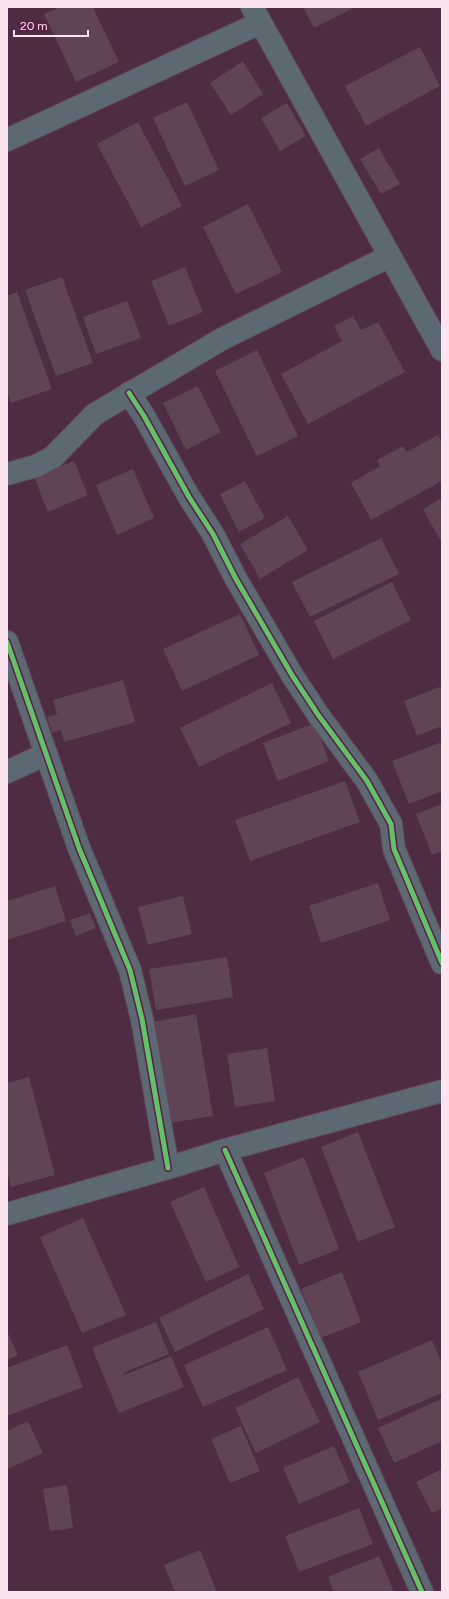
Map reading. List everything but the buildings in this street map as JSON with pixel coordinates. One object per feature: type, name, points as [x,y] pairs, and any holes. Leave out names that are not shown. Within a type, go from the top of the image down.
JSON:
[{"type":"street","points":[[7,140],[256,15],[442,350]]},
{"type":"street","points":[[7,474],[36,466],[53,457],[95,414],[222,339],[390,256]]},
{"type":"street","points":[[129,393],[147,421],[188,497],[214,534],[236,579],[292,675],[319,716],[367,781],[391,824],[394,849],[442,963]]},
{"type":"street","points":[[7,642],[79,848],[130,970],[142,1020],[168,1168]]},
{"type":"street","points":[[7,772],[46,754]]},
{"type":"street","points":[[7,1214],[168,1168],[225,1150],[442,1091]]},
{"type":"street","points":[[225,1150],[422,1592]]},
{"type":"cycle path","points":[[129,393],[144,416],[189,497],[213,534],[236,579],[292,675],[319,716],[367,781],[391,824],[394,849],[442,963]]},
{"type":"cycle path","points":[[7,642],[79,848],[130,970],[142,1019],[168,1168]]},
{"type":"cycle path","points":[[225,1150],[422,1592]]}]
